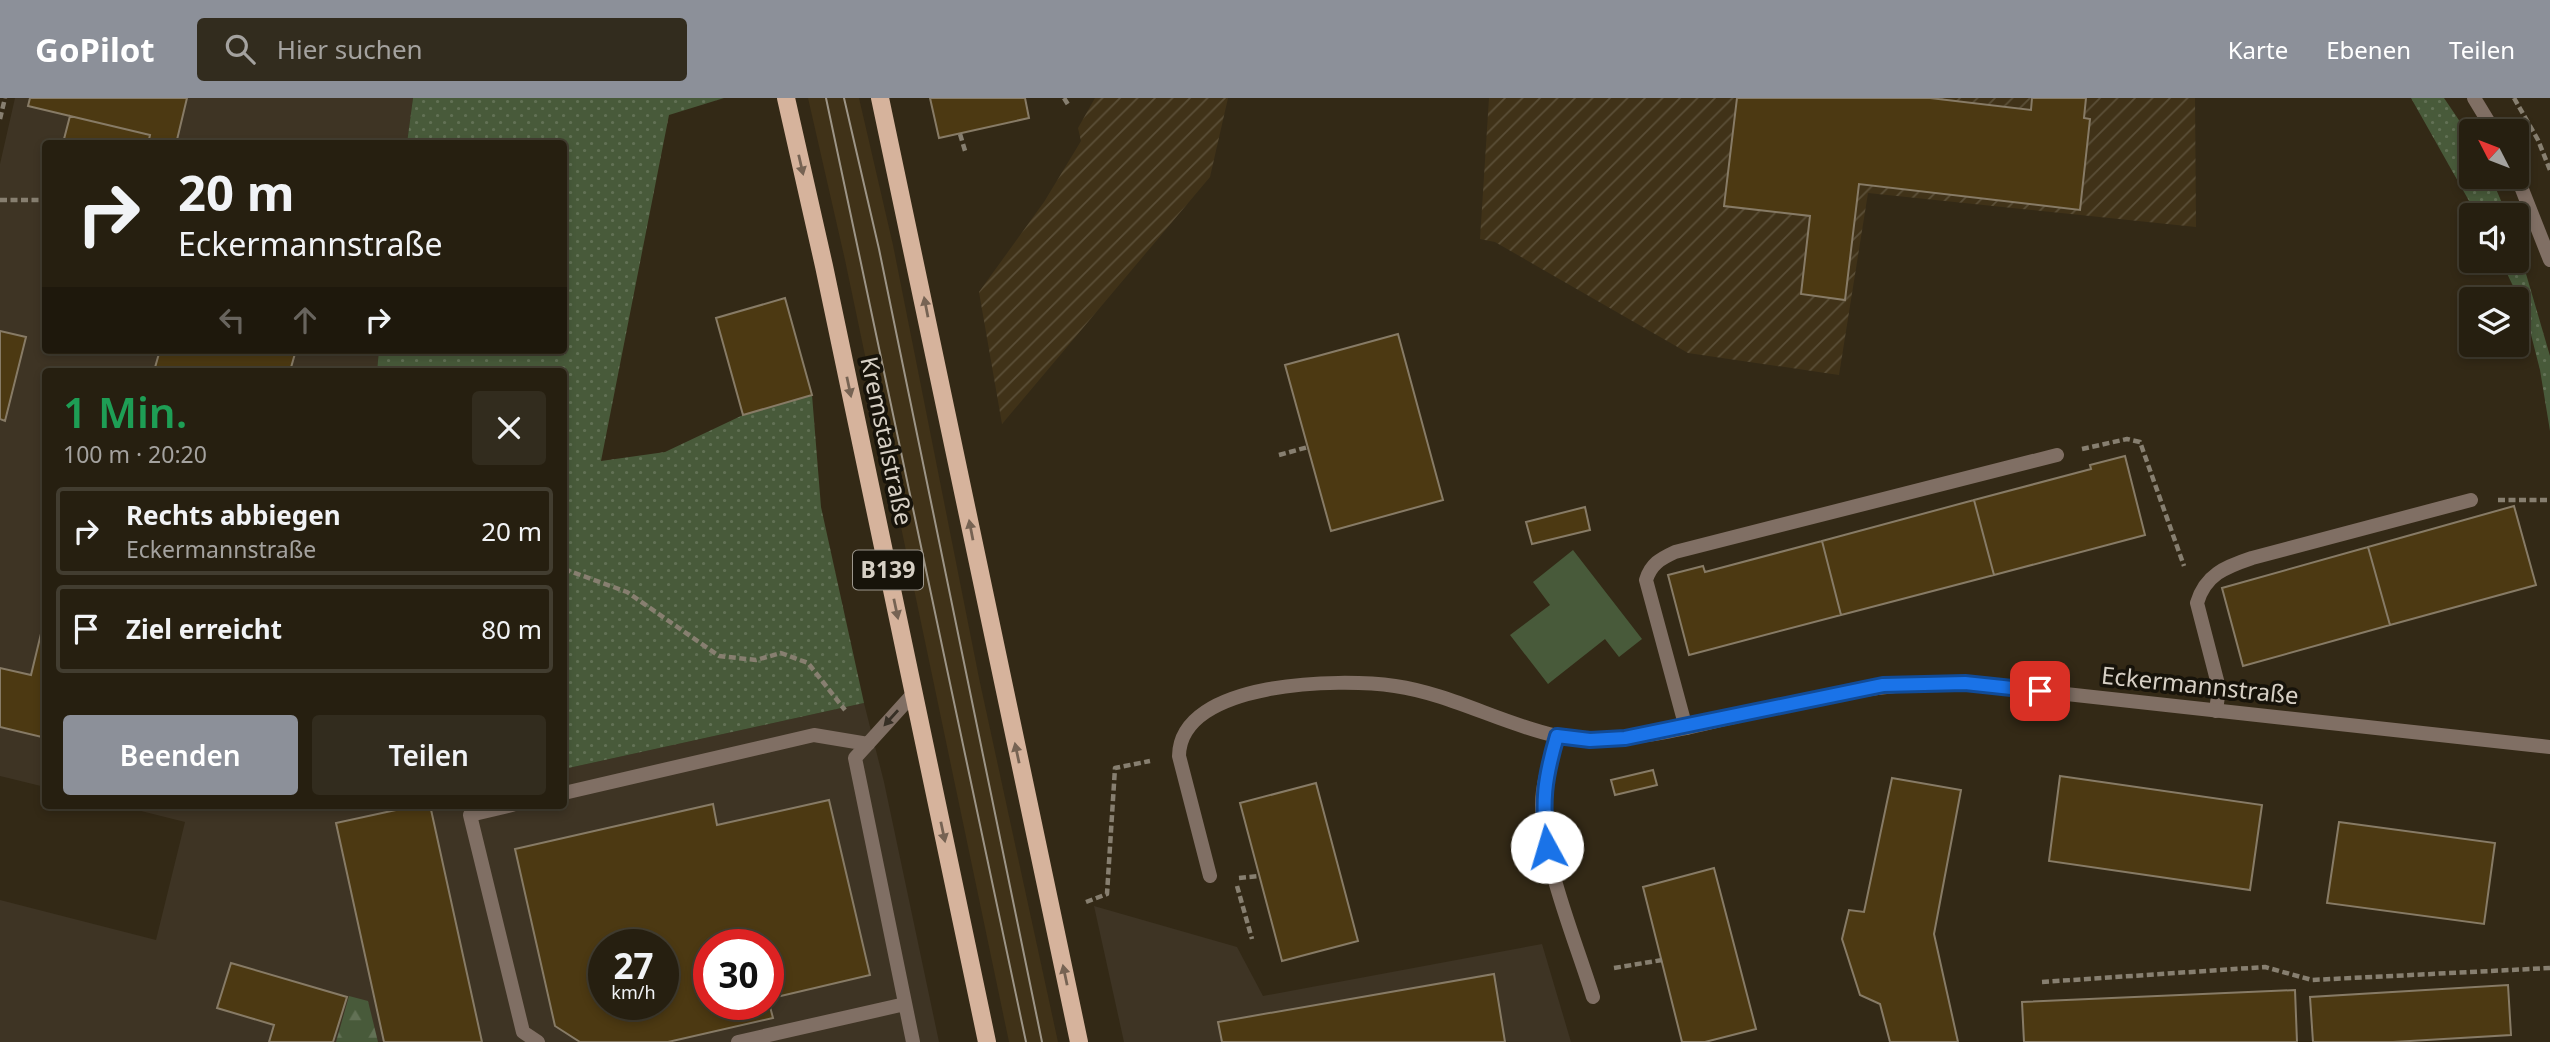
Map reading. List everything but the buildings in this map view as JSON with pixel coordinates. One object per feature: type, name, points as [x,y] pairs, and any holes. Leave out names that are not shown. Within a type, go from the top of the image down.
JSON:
[{"type":"main road","name":"Kremstalstraße","points":[[786,98],[987,1042]]},
{"type":"main road","points":[[880,98],[1079,1042]]},
{"type":"street","points":[[2474,98],[2487,119]]},
{"type":"street","points":[[2522,189],[2550,260]]},
{"type":"street","points":[[1686,728],[1646,580],[1649,569],[1659,560],[1675,552],[2057,455]]},
{"type":"street","points":[[2216,711],[2219,688],[2197,603],[2209,578],[2234,564],[2471,500]]},
{"type":"street","name":"Eckermannstraße","points":[[1178,755],[1180,737],[1189,724],[1217,702],[1235,696],[1304,686],[1397,686],[1557,736],[1590,740],[1625,738],[1686,728],[1847,691],[1920,682],[1965,683],[2550,747]]},
{"type":"street","points":[[913,1042],[855,758],[914,693]]},
{"type":"street","points":[[567,792],[814,735],[868,744]]},
{"type":"street","points":[[1557,736],[1547,769],[1542,803],[1547,847],[1593,997]]},
{"type":"street","points":[[1178,755],[1210,876]]},
{"type":"street","points":[[495,809],[470,815],[523,1032],[538,1042]]},
{"type":"street","points":[[738,1042],[905,1004]]},
{"type":"path","points":[[0,119],[5,98]]},
{"type":"path","points":[[1064,98],[1069,106]]},
{"type":"path","points":[[2514,98],[2538,140],[2550,170]]},
{"type":"path","points":[[960,134],[966,154]]},
{"type":"path","points":[[0,200],[42,200]]},
{"type":"path","points":[[2057,455],[2127,439],[2140,442],[2197,603]]},
{"type":"path","points":[[1279,455],[1308,447]]},
{"type":"path","points":[[2471,500],[2550,500]]},
{"type":"path","points":[[567,570],[627,592],[719,656],[756,660],[781,653],[808,663],[830,688],[868,744]]},
{"type":"path","points":[[1086,902],[1107,894],[1115,768],[1178,755]]},
{"type":"path","points":[[1235,878],[1260,876]]},
{"type":"path","points":[[1606,969],[1661,960]]},
{"type":"path","points":[[2042,982],[2264,967],[2312,980],[2550,968]]},
{"type":"shaded area","points":[[15,98],[413,98],[407,140],[42,140],[42,354],[379,354],[377,368],[42,368],[42,786],[0,776],[0,164]]},
{"type":"shaded area","points":[[808,98],[859,98],[893,245],[979,678],[1058,1042],[1009,1042],[845,260]]},
{"type":"shaded area","points":[[1095,98],[1228,98],[1210,177],[1002,424],[979,292],[1044,202],[1081,141],[1078,128]]},
{"type":"shaded area","points":[[1489,98],[2195,98],[2196,227],[1868,193],[1839,375],[1688,353],[1495,242],[1480,239]]},
{"type":"shaded area","points":[[864,703],[884,782],[939,1042],[0,1042],[0,900],[156,940],[185,822],[133,809],[567,809],[567,768]]},
{"type":"shaded area","points":[[1094,906],[1237,947],[1263,996],[1542,944],[1571,1042],[1124,1042]]},
{"type":"green space","points":[[413,98],[724,98],[669,115],[601,461],[665,452],[743,415],[812,395],[821,507],[864,703],[567,768],[567,368],[377,368],[379,354],[567,354],[567,140],[407,140]]},
{"type":"green space","points":[[2411,98],[2444,98],[2459,120],[2459,183]]},
{"type":"green space","points":[[2462,189],[2496,189],[2502,203],[2470,203]]},
{"type":"green space","points":[[2507,273],[2526,273],[2550,356],[2550,431],[2540,370],[2529,327],[2529,287],[2513,287]]},
{"type":"green space","points":[[1573,550],[1642,639],[1619,657],[1605,639],[1548,684],[1510,635],[1550,605],[1533,582]]},
{"type":"green space","points":[[349,996],[368,1001],[378,1042],[336,1042]]},
{"type":"tram line","points":[[826,98],[1026,1042]]},
{"type":"tram line","points":[[844,98],[879,249],[1042,1042]]},
{"type":"route","points":[[1547,847],[1542,803],[1547,769],[1557,736],[1590,740],[1625,738],[1686,728],[1883,685],[1965,683],[2040,691]]}]
